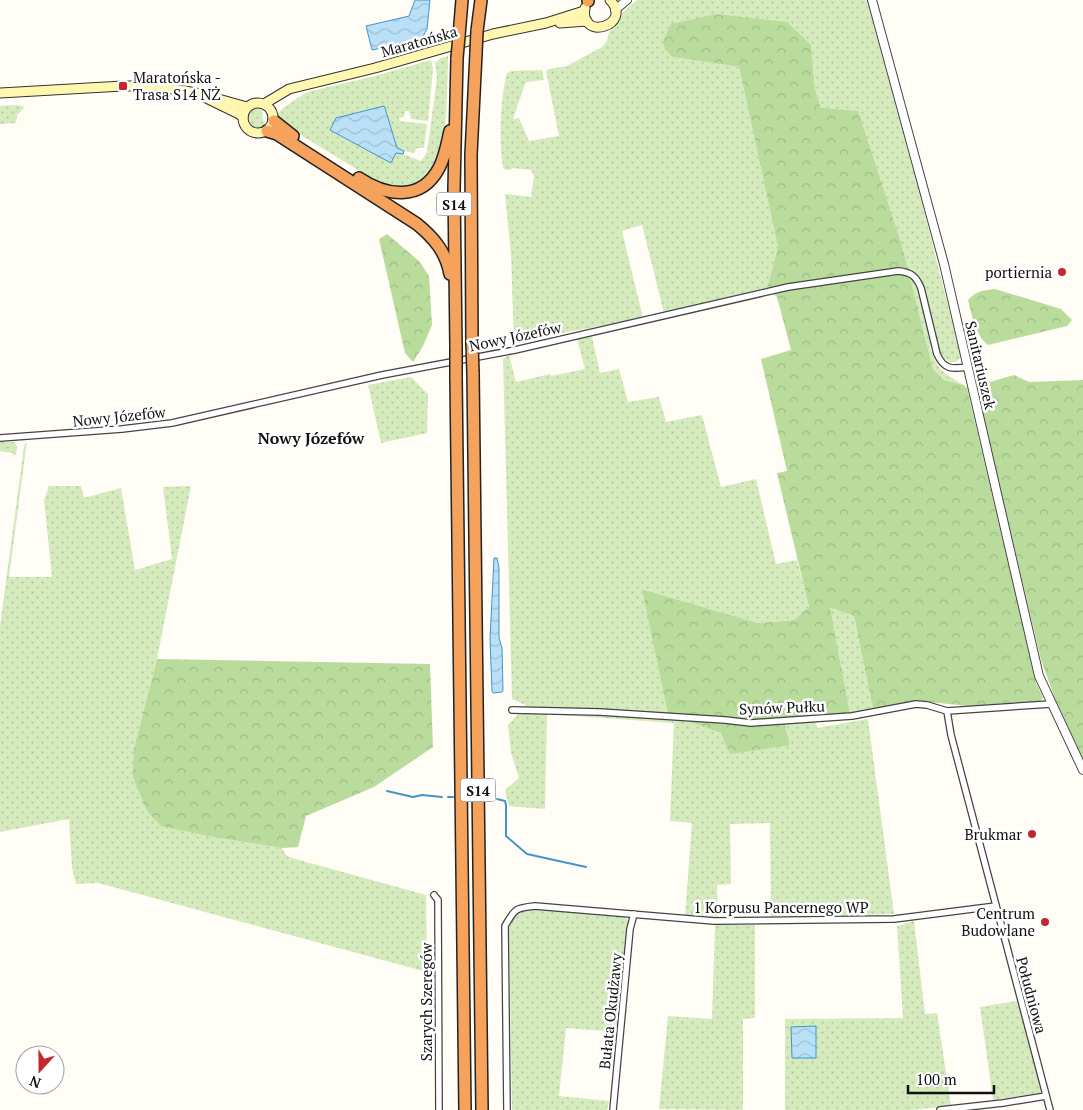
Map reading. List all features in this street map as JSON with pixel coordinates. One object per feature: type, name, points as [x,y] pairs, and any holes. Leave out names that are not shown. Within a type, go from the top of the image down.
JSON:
[{"type":"highway","name":"S14","points":[[462,0],[455,108],[455,301],[465,1110]]},
{"type":"highway","name":"S14","points":[[481,1],[477,31],[471,184],[482,1110]]},
{"type":"highway","points":[[271,121],[364,181],[390,193],[400,193],[417,190],[426,184],[439,168],[455,108]]},
{"type":"highway","points":[[271,121],[277,134],[391,207],[430,235],[446,256],[455,301]]},
{"type":"main road","points":[[611,0],[616,10]]},
{"type":"main road","points":[[587,21],[588,3]]},
{"type":"main road","name":"Maratońska","points":[[546,23],[588,3]]},
{"type":"main road","name":"Maratońska","points":[[264,104],[286,90],[375,68],[492,34],[546,23],[587,21],[594,27],[607,26],[612,21],[616,10]]},
{"type":"main road","points":[[0,93],[145,86],[174,88],[205,94],[247,108]]},
{"type":"main road","name":"Maratońska","points":[[271,121],[276,104],[300,86]]},
{"type":"main road","points":[[196,93],[243,117]]},
{"type":"main road","points":[[254,103],[264,104],[271,121],[262,133],[253,132],[245,126],[243,117],[247,108],[254,103]]},
{"type":"street","points":[[616,10],[627,0]]},
{"type":"street","name":"Sanitariuszek","points":[[872,0],[944,264],[1039,676],[1083,770]]},
{"type":"street","name":"Nowy Józefów","points":[[0,438],[172,423],[382,375],[515,350],[788,288],[898,271],[910,272],[917,279],[940,362],[947,367],[968,367]]},
{"type":"street","name":"Synów Pułku","points":[[512,710],[600,712],[751,723],[852,716],[916,704],[947,711],[1051,704]]},
{"type":"street","name":"Południowa","points":[[947,711],[951,735],[1050,1110]]},
{"type":"street","name":"Szarych Szeregów","points":[[434,895],[438,900],[439,1110]]},
{"type":"street","name":"1 Korpusu Pancernego WP","points":[[506,1110],[505,926],[511,915],[518,908],[535,906],[714,922],[894,920],[996,906]]},
{"type":"street","name":"Bułata Okudżawy","points":[[613,1110],[630,929],[634,914]]},
{"type":"street","points":[[940,1110],[1046,1096]]},
{"type":"street","points":[[613,1110],[619,1110]]},
{"type":"green space","points":[[637,0],[867,0],[920,195],[961,357],[956,362],[950,362],[941,356],[937,344],[930,347],[942,371],[964,385],[944,380],[933,369],[919,314],[821,108],[815,89],[811,45],[673,57],[739,67],[778,247],[767,288],[664,313],[642,225],[622,231],[643,318],[514,342],[511,255],[505,194],[531,197],[534,176],[531,170],[512,168],[511,170],[504,169],[503,167],[501,120],[507,73],[511,71],[542,70],[544,80],[527,82],[525,84],[513,119],[519,118],[529,141],[559,136],[546,71],[567,66],[602,47],[607,41],[609,32],[616,25],[624,11]]},
{"type":"green space","points":[[716,14],[787,22],[811,45],[815,89],[821,108],[858,111],[901,243],[933,369],[944,380],[964,385],[967,388],[1036,683],[1043,698],[1040,701],[969,706],[918,701],[873,709],[854,616],[830,608],[850,714],[783,719],[790,745],[730,754],[721,733],[668,714],[642,589],[758,623],[794,620],[809,607],[777,473],[787,471],[761,359],[791,350],[777,297],[767,288],[778,247],[739,67],[673,57],[665,50],[663,41],[671,24]]},
{"type":"green space","points":[[448,56],[446,110],[441,151],[433,169],[420,180],[413,183],[397,186],[381,184],[281,123],[277,115],[284,107],[307,92],[431,60],[433,69],[428,121],[411,119],[409,111],[405,111],[404,117],[399,118],[400,121],[427,124],[424,148],[417,148],[414,153],[404,151],[403,154],[421,161],[427,152],[437,78],[435,63],[441,58]]},
{"type":"green space","points":[[17,105],[25,107],[17,115],[16,123],[0,124],[0,106]]},
{"type":"green space","points":[[251,109],[260,109],[262,111],[264,127],[256,129],[249,125],[247,117]]},
{"type":"green space","points":[[387,234],[419,261],[429,276],[432,325],[423,346],[413,362],[405,353],[379,239]]},
{"type":"green space","points":[[995,289],[1061,309],[1072,320],[1067,326],[988,345],[977,330],[968,300],[980,292]]},
{"type":"green space","points":[[592,337],[600,373],[619,369],[628,402],[659,397],[666,422],[702,415],[721,487],[756,479],[776,564],[797,560],[809,607],[794,620],[758,623],[643,589],[668,714],[721,733],[790,745],[783,719],[815,716],[817,728],[868,719],[894,914],[771,916],[770,823],[730,824],[731,884],[717,885],[718,917],[685,916],[692,823],[670,821],[674,723],[547,714],[545,809],[509,806],[505,790],[519,778],[511,753],[508,725],[526,705],[512,699],[503,359],[509,355],[516,382],[550,374],[551,376],[585,369],[577,339]]},
{"type":"green space","points":[[1014,375],[1029,382],[1083,380],[1083,759],[1056,701],[1041,660],[976,386]]},
{"type":"green space","points":[[411,377],[428,394],[427,433],[381,443],[368,385]]},
{"type":"green space","points":[[27,441],[9,577],[52,577],[44,500],[49,486],[81,486],[84,498],[121,488],[135,570],[172,559],[163,487],[191,486],[157,659],[134,748],[219,838],[282,848],[287,856],[299,860],[426,895],[427,972],[98,883],[76,884],[72,868],[69,819],[0,832],[0,626],[24,446]]},
{"type":"green space","points":[[0,442],[15,442],[17,447],[16,455],[0,451]]},
{"type":"green space","points":[[829,608],[854,616],[873,709],[850,714]]},
{"type":"green space","points":[[157,659],[430,664],[433,747],[374,787],[306,816],[298,847],[282,848],[161,826],[147,811],[133,777],[134,748]]},
{"type":"green space","points":[[536,908],[624,915],[629,922],[616,1032],[566,1028],[559,1096],[609,1101],[607,1110],[512,1110],[509,927],[520,913]]},
{"type":"green space","points":[[914,921],[925,1014],[937,1013],[951,1106],[910,1110],[785,1110],[785,1019],[903,1018],[897,926]]},
{"type":"green space","points":[[715,925],[755,925],[755,1018],[743,1019],[743,1110],[659,1109],[668,1016],[712,1019]]},
{"type":"green space","points":[[1017,1001],[1042,1087],[1040,1093],[993,1100],[980,1007]]},
{"type":"water","points":[[415,0],[430,0],[427,29],[421,40],[372,50],[366,26],[409,16]]},
{"type":"water","points":[[384,106],[397,148],[404,151],[403,154],[396,153],[391,163],[330,130],[336,118]]},
{"type":"water","points":[[494,558],[497,558],[499,568],[499,638],[502,648],[503,690],[502,692],[493,693],[490,639]]},
{"type":"water","points":[[816,1026],[816,1058],[792,1058],[791,1027]]},
{"type":"waterway","points":[[387,791],[413,797],[422,795],[442,797]]},
{"type":"waterway","points":[[448,797],[453,797]]},
{"type":"waterway","points":[[497,799],[505,801],[506,805],[506,836],[527,854],[586,867]]},
{"type":"place","name":"Maratońska - Trasa S14 NŻ","points":[[123,86]]},
{"type":"place","name":"portiernia","points":[[1062,272]]},
{"type":"place","name":"Brukmar","points":[[1032,834]]},
{"type":"place","name":"Centrum Budowlane","points":[[1045,922]]},
{"type":"district","name":"Nowy Józefów","points":[[311,438]]}]
